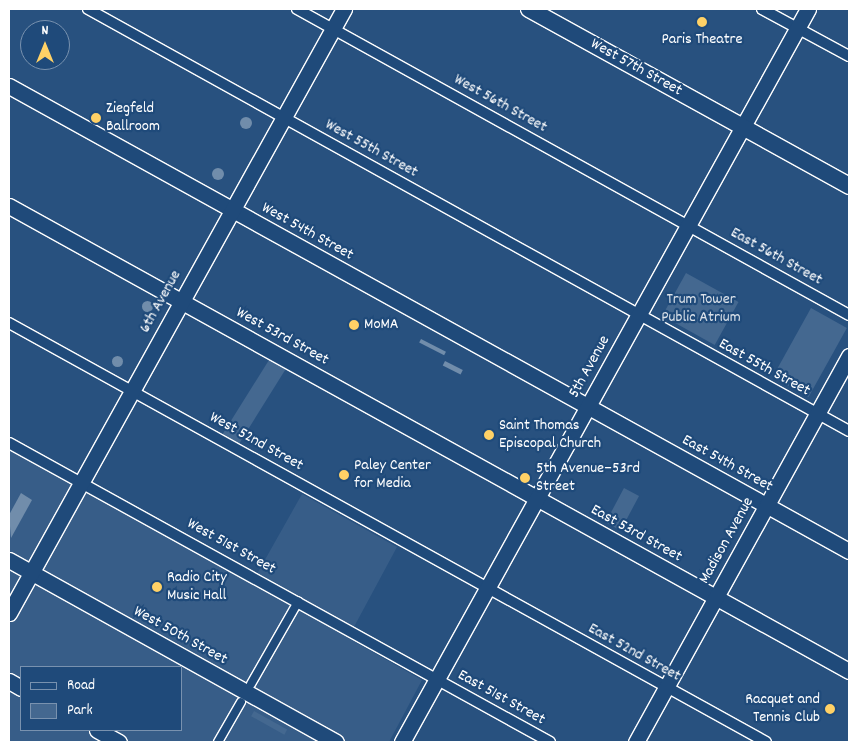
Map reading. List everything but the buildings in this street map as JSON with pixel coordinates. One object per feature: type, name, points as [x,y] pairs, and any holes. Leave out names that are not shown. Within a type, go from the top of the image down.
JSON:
[{"type":"main road","name":"6th Avenue","points":[[9,613],[344,9]]},
{"type":"main road","name":"West 57th Street","points":[[529,9],[849,186]]},
{"type":"main road","name":"5th Avenue","points":[[402,742],[808,9]]},
{"type":"main road","name":"West 54th Street","points":[[9,86],[588,407]]},
{"type":"main road","name":"West 53rd Street","points":[[9,206],[537,500]]},
{"type":"main road","name":"Madison Avenue","points":[[636,742],[849,356]]},
{"type":"main road","name":"East 54th Street","points":[[588,407],[849,551]]},
{"type":"main road","name":"East 53rd Street","points":[[537,500],[849,671]]},
{"type":"main road","name":"West 50th Street","points":[[9,560],[336,742]]},
{"type":"main road","points":[[9,680],[20,687]]},
{"type":"main road","points":[[99,731],[120,742]]},
{"type":"street","name":"West 55th Street","points":[[88,9],[638,316]]},
{"type":"street","name":"West 56th Street","points":[[296,9],[689,226]]},
{"type":"street","points":[[762,9],[849,56]]},
{"type":"street","name":"East 56th Street","points":[[689,226],[849,315]]},
{"type":"street","name":"East 55th Street","points":[[638,316],[849,431]]},
{"type":"street","name":"West 52nd Street","points":[[9,323],[488,588]]},
{"type":"street","name":"West 51st Street","points":[[9,443],[438,679]]},
{"type":"street","name":"East 52nd Street","points":[[488,588],[665,688],[766,742]]},
{"type":"street","points":[[251,684],[298,602]]},
{"type":"street","name":"East 51st Street","points":[[438,679],[550,742]]},
{"type":"street","points":[[218,742],[241,702]]},
{"type":"shaded area","points":[[246,117],[252,123],[246,129],[240,123]]},
{"type":"shaded area","points":[[216,168],[220,168],[224,174],[220,180],[216,180],[212,176],[212,172]]},
{"type":"shaded area","points":[[147,300],[153,306],[147,312],[141,306]]},
{"type":"shaded area","points":[[421,339],[446,352],[444,355],[419,343]]},
{"type":"shaded area","points":[[115,356],[119,356],[122,361],[121,365],[115,366],[112,363],[112,359]]},
{"type":"shaded area","points":[[445,361],[463,370],[461,375],[443,365]]},
{"type":"shaded area","points":[[9,446],[121,512],[123,509],[253,581],[302,494],[397,547],[348,638],[422,680],[389,742],[9,742]]},
{"type":"shaded area","points":[[21,493],[32,500],[11,538],[9,515]]},
{"type":"green space","name":"Trum Tower Public Atrium","points":[[686,273],[738,302],[715,345],[662,316]]},
{"type":"green space","points":[[811,308],[847,328],[809,397],[773,377]]},
{"type":"green space","points":[[274,352],[290,362],[236,449],[219,439]]},
{"type":"green space","points":[[624,488],[639,496],[621,530],[606,522]]},
{"type":"green space","points":[[254,711],[287,729],[284,735],[251,716]]},
{"type":"place","name":"Paris Theatre","points":[[702,22]]},
{"type":"place","name":"Ziegfeld Ballroom","points":[[96,118]]},
{"type":"place","name":"MoMA","points":[[354,325]]},
{"type":"place","name":"Saint Thomas Episcopal Church","points":[[489,435]]},
{"type":"place","name":"Paley Center for Media","points":[[344,475]]},
{"type":"place","name":"5th Avenue–53rd Street","points":[[525,478]]},
{"type":"place","name":"Radio City Music Hall","points":[[157,587]]},
{"type":"place","name":"Racquet and Tennis Club","points":[[830,709]]}]
